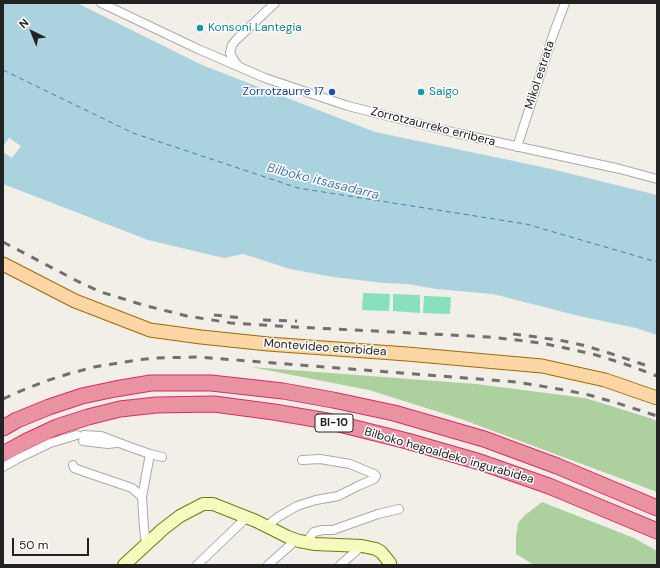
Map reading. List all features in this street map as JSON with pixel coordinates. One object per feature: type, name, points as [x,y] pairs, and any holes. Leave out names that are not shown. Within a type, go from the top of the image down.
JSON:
[{"type":"highway","name":"Bilboko hegoaldeko ingurabidea","points":[[3,428],[49,406],[82,396],[151,383],[211,383],[283,391],[394,413],[484,440],[557,466],[657,508]]},
{"type":"highway","name":"Bilboko hegoaldeko ingurabidea","points":[[3,454],[27,441],[57,428],[120,409],[156,405],[214,404],[327,421],[407,441],[480,462],[549,486],[657,532]]},
{"type":"main road","name":"Montevideo etorbidea","points":[[3,264],[75,301],[150,330],[268,344],[542,366],[606,380],[657,398]]},
{"type":"street","name":"Zorrotzaurreko erribera","points":[[101,3],[214,56],[265,78],[348,106],[456,133],[620,169],[657,180]]},
{"type":"street","points":[[240,67],[230,53],[232,45],[275,3]]},
{"type":"street","name":"Mikol estrata","points":[[517,147],[553,35],[565,3]]},
{"type":"street","points":[[214,56],[231,49]]},
{"type":"street","points":[[3,467],[50,443],[81,437],[101,436],[162,457]]},
{"type":"street","points":[[146,544],[142,496],[150,454]]},
{"type":"street","points":[[267,526],[278,517],[297,506],[316,500],[338,496],[374,479],[376,476],[350,464],[320,459],[302,460]]},
{"type":"street","points":[[73,465],[74,468],[132,488],[142,496]]},
{"type":"street","points":[[124,565],[163,529],[180,516],[203,504],[213,504],[247,517],[288,537],[301,541],[322,544],[362,546],[376,549],[381,552],[390,565]]},
{"type":"street","points":[[268,565],[314,532],[333,530],[378,514],[399,509]]},
{"type":"street","points":[[197,565],[247,517]]},
{"type":"street","points":[[340,565],[362,546]]},
{"type":"green space","points":[[363,293],[390,294],[389,311],[362,310]]},
{"type":"green space","points":[[393,294],[420,295],[420,313],[393,311]]},
{"type":"green space","points":[[424,296],[451,297],[450,314],[423,313]]},
{"type":"green space","points":[[251,367],[476,384],[585,398],[650,418],[657,421],[657,492],[461,419],[369,390]]},
{"type":"green space","points":[[542,502],[634,538],[657,551],[657,565],[534,565],[516,554],[516,537],[518,523],[525,515]]},
{"type":"water","name":"Bilboko itsasadarra","points":[[3,3],[77,3],[202,65],[375,132],[547,168],[657,195],[657,335],[636,328],[579,316],[493,294],[333,277],[290,269],[243,254],[224,258],[148,240],[3,184]]},
{"type":"pier","points":[[9,138],[21,146],[12,158],[3,152],[3,146]]},
{"type":"ferry route","points":[[3,70],[133,133],[298,188],[526,224],[657,262]]},
{"type":"railway","points":[[3,242],[101,292],[143,305],[187,316],[231,323],[489,337],[541,343],[596,355],[657,376]]},
{"type":"railway","points":[[214,315],[243,318]]},
{"type":"railway","points":[[263,320],[297,321]]},
{"type":"railway","points":[[513,334],[559,340],[586,346],[645,365]]},
{"type":"railway","points":[[3,399],[46,381],[94,367],[156,358],[198,357],[516,382],[589,395],[657,416]]},
{"type":"place","name":"Konsoni Lantegia","points":[[200,28]]},
{"type":"place","name":"Zorrotzaurre 17","points":[[332,92]]},
{"type":"place","name":"Saigo","points":[[421,92]]}]
